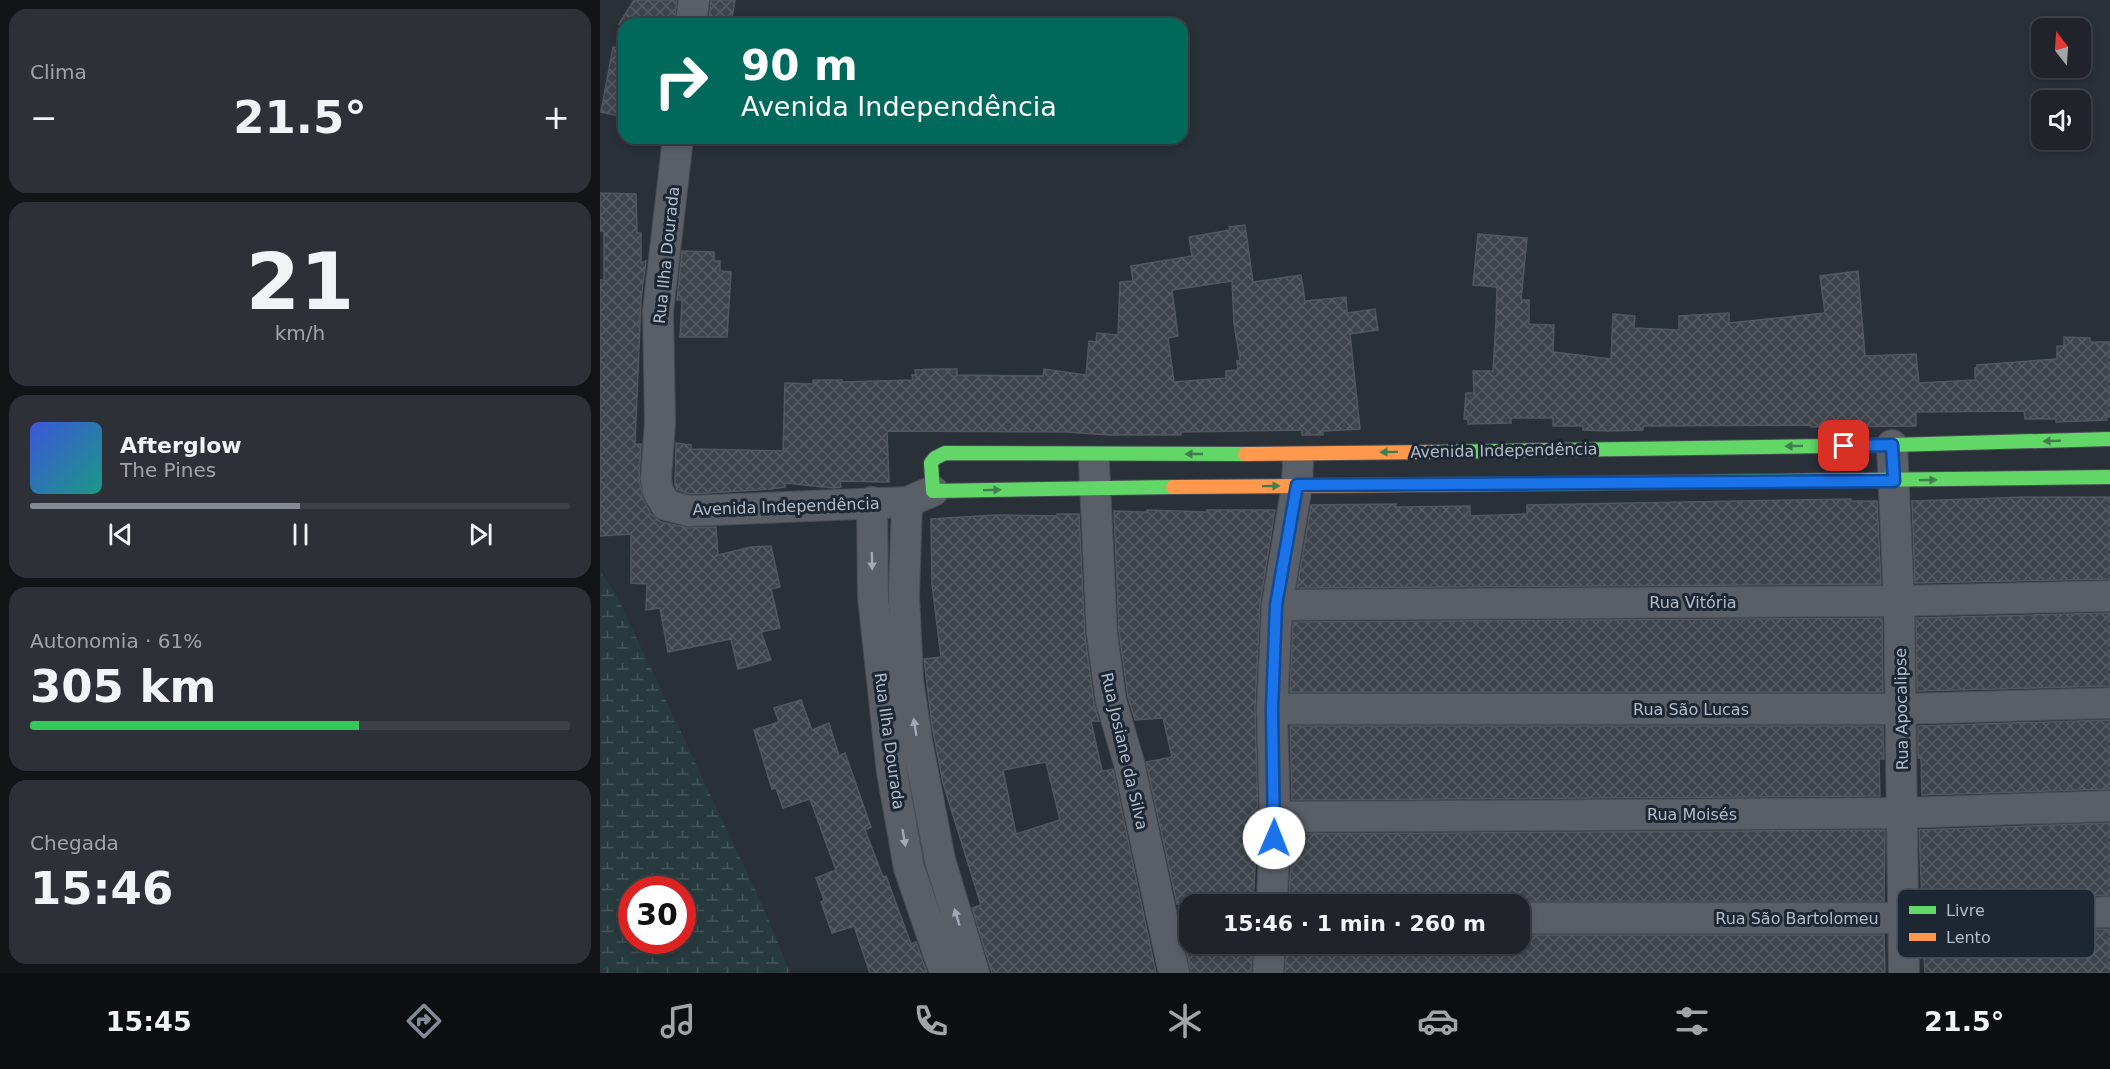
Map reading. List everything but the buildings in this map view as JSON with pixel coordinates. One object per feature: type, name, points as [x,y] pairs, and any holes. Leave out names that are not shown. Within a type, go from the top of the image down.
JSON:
[{"type":"main road","name":"Avenida Independência","points":[[2110,439],[1892,445],[1583,467],[1297,485],[1094,488],[920,497],[931,463],[945,453],[1298,454],[1583,467],[1894,481],[2110,477]]},
{"type":"street","points":[[692,18],[694,0]]},
{"type":"street","name":"Rua Ilha Dourada","points":[[656,479],[660,422],[658,311],[677,144]]},
{"type":"street","name":"Rua Apocalipse","points":[[1892,445],[1899,601],[1903,889]]},
{"type":"street","name":"Rua Josiane da Silva","points":[[1094,454],[1102,634],[1111,701],[1129,763],[1174,973]]},
{"type":"street","points":[[1272,894],[1275,816],[1272,709],[1276,605],[1297,485],[1298,454]]},
{"type":"street","name":"Avenida Independência","points":[[656,479],[658,491],[666,505],[689,511],[872,502],[920,497]]},
{"type":"street","name":"Rua Ilha Dourada","points":[[920,497],[904,595],[908,680],[917,741],[940,860],[974,973]]},
{"type":"street","name":"Rua Ilha Dourada","points":[[872,502],[873,597],[892,772],[909,868],[945,973]]},
{"type":"street","points":[[873,597],[904,595]]},
{"type":"street","name":"Rua Vitória","points":[[1276,605],[1899,601],[2110,596]]},
{"type":"street","name":"Rua São Lucas","points":[[1272,709],[1901,709],[2110,703]]},
{"type":"street","name":"Rua Moisés","points":[[1275,816],[1902,813],[2110,806]]},
{"type":"street","points":[[909,868],[940,860]]},
{"type":"street","name":"Rua São Bartolomeu","points":[[2095,912],[2110,912]]},
{"type":"street","name":"Rua São Bartolomeu","points":[[1530,918],[1897,918]]},
{"type":"street","points":[[1268,973],[1269,954]]},
{"type":"street","name":"Rua Apocalipse","points":[[1904,958],[1904,973]]},
{"type":"green space","points":[[600,571],[616,594],[766,913],[790,973],[600,973]]},
{"type":"traffic: fast","points":[[1433,452],[1892,445],[2110,439]]},
{"type":"traffic: fast","points":[[1173,487],[933,491],[931,463],[945,453],[1245,454]]},
{"type":"traffic: fast","points":[[1516,484],[2110,477]]},
{"type":"traffic: slow","points":[[1245,454],[1433,452]]},
{"type":"traffic: slow","points":[[1173,487],[1516,484]]},
{"type":"route","points":[[1274,838],[1272,709],[1276,605],[1297,485],[1894,481],[1892,445],[1844,446]]}]
